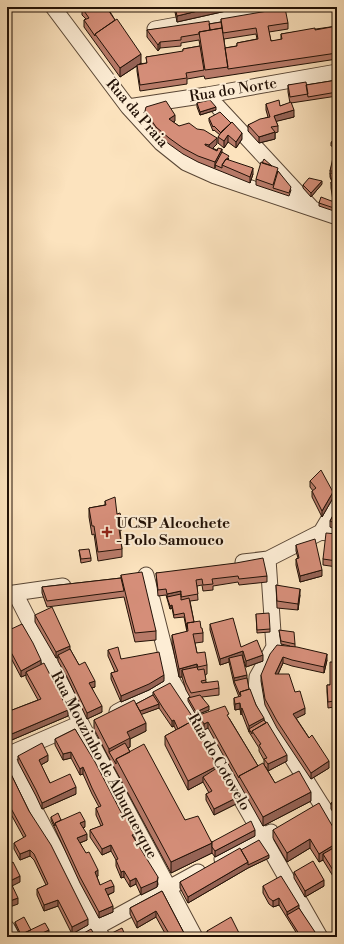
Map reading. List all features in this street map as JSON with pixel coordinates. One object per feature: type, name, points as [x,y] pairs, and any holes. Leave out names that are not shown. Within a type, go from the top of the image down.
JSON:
[{"type":"street","points":[[155,29],[276,7]]},
{"type":"street","name":"Rua da Praia","points":[[59,9],[128,107],[161,143],[186,163],[215,176],[337,217]]},
{"type":"street","name":"Rua do Norte","points":[[128,107],[207,95],[337,72]]},
{"type":"street","points":[[207,95],[312,208]]},
{"type":"street","points":[[230,564],[268,559],[321,532],[337,505]]},
{"type":"street","points":[[321,532],[337,535]]},
{"type":"street","points":[[268,559],[274,647],[256,677],[256,690],[267,718],[314,807],[337,828]]},
{"type":"street","points":[[131,577],[162,573]]},
{"type":"street","name":"Rua do Cotovelo","points":[[146,575],[172,682],[320,937]]},
{"type":"street","points":[[11,593],[76,585]]},
{"type":"street","name":"Rua Mouzinho de Albuquerque","points":[[11,593],[195,937]]},
{"type":"street","points":[[100,932],[7,756],[101,720],[172,682]]},
{"type":"street","points":[[79,937],[100,932],[169,888],[282,826]]},
{"type":"street","points":[[7,928],[12,937]]},
{"type":"building","points":[[106,7],[115,20],[95,34],[95,36],[84,20],[89,18],[82,8]]},
{"type":"building","points":[[175,7],[206,7],[206,9],[177,16]]},
{"type":"building","points":[[285,8],[288,23],[268,26],[271,41],[282,39],[281,34],[337,26],[337,53],[228,69],[225,48],[237,46],[237,43],[258,39],[256,28],[223,33],[221,19]]},
{"type":"building","points":[[117,19],[141,54],[120,68],[95,34]]},
{"type":"building","points":[[209,21],[210,30],[199,32],[199,34],[181,37],[181,40],[160,42],[158,45],[147,30]]},
{"type":"building","points":[[221,22],[222,28],[210,30],[209,24]]},
{"type":"building","points":[[222,28],[228,67],[205,70],[199,32]]},
{"type":"building","points":[[200,46],[204,70],[186,73],[187,78],[140,85],[137,65],[147,63],[146,57],[183,51],[183,49]]},
{"type":"building","points":[[337,80],[337,92],[308,97],[306,85]]},
{"type":"building","points":[[306,82],[308,94],[290,97],[288,85]]},
{"type":"building","points":[[210,100],[216,107],[200,112],[197,103]]},
{"type":"building","points":[[279,100],[280,106],[291,102],[294,110],[274,116],[278,126],[271,127],[275,132],[259,137],[248,125],[260,119],[270,117],[266,104]]},
{"type":"building","points":[[166,101],[175,115],[169,119],[179,126],[189,123],[197,129],[204,130],[217,138],[209,145],[205,144],[217,151],[218,148],[222,149],[215,162],[198,156],[183,148],[156,127],[145,111],[146,107]]},
{"type":"building","points":[[220,112],[231,123],[221,133],[214,126],[213,127],[209,118]]},
{"type":"building","points":[[232,122],[242,133],[236,142],[228,135],[224,141],[218,137]]},
{"type":"building","points":[[337,133],[337,144],[331,143]]},
{"type":"building","points":[[336,151],[337,171],[330,171],[334,153]]},
{"type":"building","points":[[222,152],[229,156],[222,165],[222,168],[215,165]]},
{"type":"building","points":[[226,159],[253,168],[250,177],[222,165]]},
{"type":"building","points":[[264,159],[272,166],[262,163]]},
{"type":"building","points":[[261,162],[278,168],[273,185],[256,179]]},
{"type":"building","points":[[278,171],[291,187],[289,193],[273,188]]},
{"type":"building","points":[[330,173],[337,174],[337,182],[332,182]]},
{"type":"building","points":[[309,178],[322,181],[311,193],[303,185]]},
{"type":"building","points":[[331,182],[337,182],[337,200],[334,201]]},
{"type":"building","points":[[321,197],[334,202],[334,204],[337,205],[337,209],[319,203]]},
{"type":"building","points":[[321,470],[333,492],[322,511],[312,491],[316,488],[310,481]]},
{"type":"building","points":[[115,497],[117,514],[120,513],[122,521],[118,522],[122,549],[98,552],[94,526],[92,526],[89,508],[106,505],[105,501]]},
{"type":"building","points":[[337,508],[337,524],[330,521]]},
{"type":"building","points":[[326,533],[337,534],[337,561],[323,559]]},
{"type":"building","points":[[315,539],[322,570],[300,576],[296,559],[299,558],[296,545]]},
{"type":"building","points":[[89,549],[91,558],[81,559],[79,550]]},
{"type":"building","points":[[263,558],[267,576],[239,579],[238,576],[212,579],[213,584],[203,585],[202,579],[196,580],[198,594],[181,597],[181,591],[167,594],[166,589],[158,590],[156,573],[236,563]]},
{"type":"building","points":[[142,572],[156,631],[135,633],[121,575]]},
{"type":"building","points":[[121,578],[124,591],[47,601],[42,587]]},
{"type":"building","points":[[276,585],[300,589],[298,604],[277,601]]},
{"type":"building","points":[[181,594],[181,600],[189,598],[194,622],[187,623],[187,629],[184,613],[174,615],[172,605],[170,606],[167,597]]},
{"type":"building","points":[[52,607],[70,646],[56,652],[35,615]]},
{"type":"building","points":[[269,613],[270,629],[257,630],[256,614]]},
{"type":"building","points":[[233,618],[241,647],[257,640],[263,655],[246,661],[243,651],[220,659],[210,624]]},
{"type":"building","points":[[200,621],[203,633],[193,634],[197,653],[205,652],[207,665],[198,667],[197,664],[179,669],[172,635],[188,631],[187,623]]},
{"type":"building","points":[[22,624],[41,660],[21,671],[7,647],[7,631]]},
{"type":"building","points":[[279,630],[294,632],[295,644],[281,641]]},
{"type":"building","points":[[277,645],[297,647],[327,654],[324,667],[283,657],[275,674],[289,674],[295,692],[300,691],[305,708],[293,714],[309,738],[312,735],[329,761],[311,773],[277,721],[265,699],[261,675],[270,654]]},
{"type":"building","points":[[118,647],[121,659],[159,652],[164,675],[149,684],[121,696],[111,673],[118,671],[108,650]]},
{"type":"building","points":[[70,649],[79,665],[85,662],[95,681],[89,683],[102,706],[87,713],[58,655]]},
{"type":"building","points":[[242,655],[247,675],[234,678],[229,658]]},
{"type":"building","points":[[330,662],[337,662],[337,714],[334,701],[328,702],[327,685],[330,685]]},
{"type":"building","points":[[44,663],[68,710],[7,736],[7,712],[41,699],[26,672]]},
{"type":"building","points":[[197,667],[198,670],[204,669],[206,680],[201,681],[202,683],[218,681],[219,688],[191,693],[182,670]]},
{"type":"building","points":[[247,678],[249,689],[240,692],[240,695],[234,681]]},
{"type":"building","points":[[170,683],[196,722],[193,724],[192,721],[178,729],[174,720],[172,721],[153,692]]},
{"type":"building","points":[[250,689],[256,705],[264,718],[249,726],[242,708],[241,709],[240,703],[235,704],[234,698],[241,696],[240,692]]},
{"type":"building","points":[[153,695],[159,704],[140,711],[136,704]]},
{"type":"building","points":[[200,695],[209,706],[196,712],[188,698]]},
{"type":"building","points":[[134,700],[146,723],[127,732],[130,738],[109,749],[94,720]]},
{"type":"building","points":[[225,706],[229,714],[227,715],[258,766],[239,776],[239,778],[208,722],[204,724],[199,715]]},
{"type":"building","points":[[264,720],[266,723],[252,731],[252,734],[249,729]]},
{"type":"building","points":[[192,721],[217,766],[188,781],[165,736]]},
{"type":"building","points":[[267,722],[287,755],[268,764],[264,759],[267,758],[259,745],[261,744],[252,731]]},
{"type":"building","points":[[75,729],[95,762],[123,816],[126,815],[135,834],[132,835],[158,877],[157,881],[141,888],[136,878],[130,881],[124,871],[121,872],[116,860],[118,859],[111,845],[102,849],[90,830],[103,825],[96,808],[101,806],[83,767],[80,769],[71,752],[63,754],[55,739]]},
{"type":"building","points":[[42,743],[48,755],[39,760],[50,783],[70,774],[76,787],[42,803],[18,756]]},
{"type":"building","points":[[125,743],[130,752],[116,759],[116,764],[109,752]]},
{"type":"building","points":[[144,744],[185,820],[198,816],[212,843],[171,862],[116,759]]},
{"type":"building","points":[[263,763],[275,783],[299,771],[311,792],[263,817],[239,776]]},
{"type":"building","points":[[7,766],[29,811],[51,845],[88,919],[72,927],[58,900],[44,905],[37,889],[48,884],[34,854],[30,850],[20,854],[14,843],[26,836],[7,801]]},
{"type":"building","points":[[217,768],[236,798],[214,809],[206,794],[212,791],[203,777]]},
{"type":"building","points":[[337,799],[337,812],[331,803]]},
{"type":"building","points":[[319,803],[337,834],[337,843],[319,854],[310,839],[287,853],[273,830]]},
{"type":"building","points":[[80,812],[85,821],[80,823],[87,834],[77,838],[86,853],[89,852],[98,870],[95,872],[100,885],[111,880],[114,886],[105,889],[113,906],[99,912],[80,877],[55,823]]},
{"type":"building","points":[[58,813],[61,820],[55,823],[55,826],[51,817]]},
{"type":"building","points":[[251,821],[255,830],[215,851],[212,847],[212,842]]},
{"type":"building","points":[[259,840],[269,855],[248,865],[248,862],[241,850]]},
{"type":"building","points":[[337,846],[337,874],[336,875],[323,854]]},
{"type":"building","points":[[240,848],[248,862],[188,897],[180,882]]},
{"type":"building","points":[[313,861],[324,880],[305,891],[294,872]]},
{"type":"building","points":[[13,862],[20,876],[10,881],[18,898],[7,902],[7,865]]},
{"type":"building","points":[[281,876],[299,905],[287,912],[279,898],[273,901],[269,898],[263,886]]},
{"type":"building","points":[[162,891],[186,937],[171,937],[156,911],[137,922],[130,908]]},
{"type":"building","points":[[299,908],[315,932],[306,937],[301,937],[287,915]]},
{"type":"building","points":[[24,917],[31,930],[22,934],[22,937],[15,922]]},
{"type":"building","points":[[231,917],[241,937],[210,937],[207,931]]},
{"type":"building","points":[[45,923],[49,930],[40,934],[42,937],[24,937],[22,934]]},
{"type":"building","points":[[122,928],[126,937],[112,937],[110,934]]},
{"type":"building","points":[[91,929],[96,937],[77,937]]},
{"type":"building","points":[[144,933],[147,937],[135,937]]},
{"type":"place","name":"UCSP Alcochete - Polo Samouco","points":[[107,532]]}]
